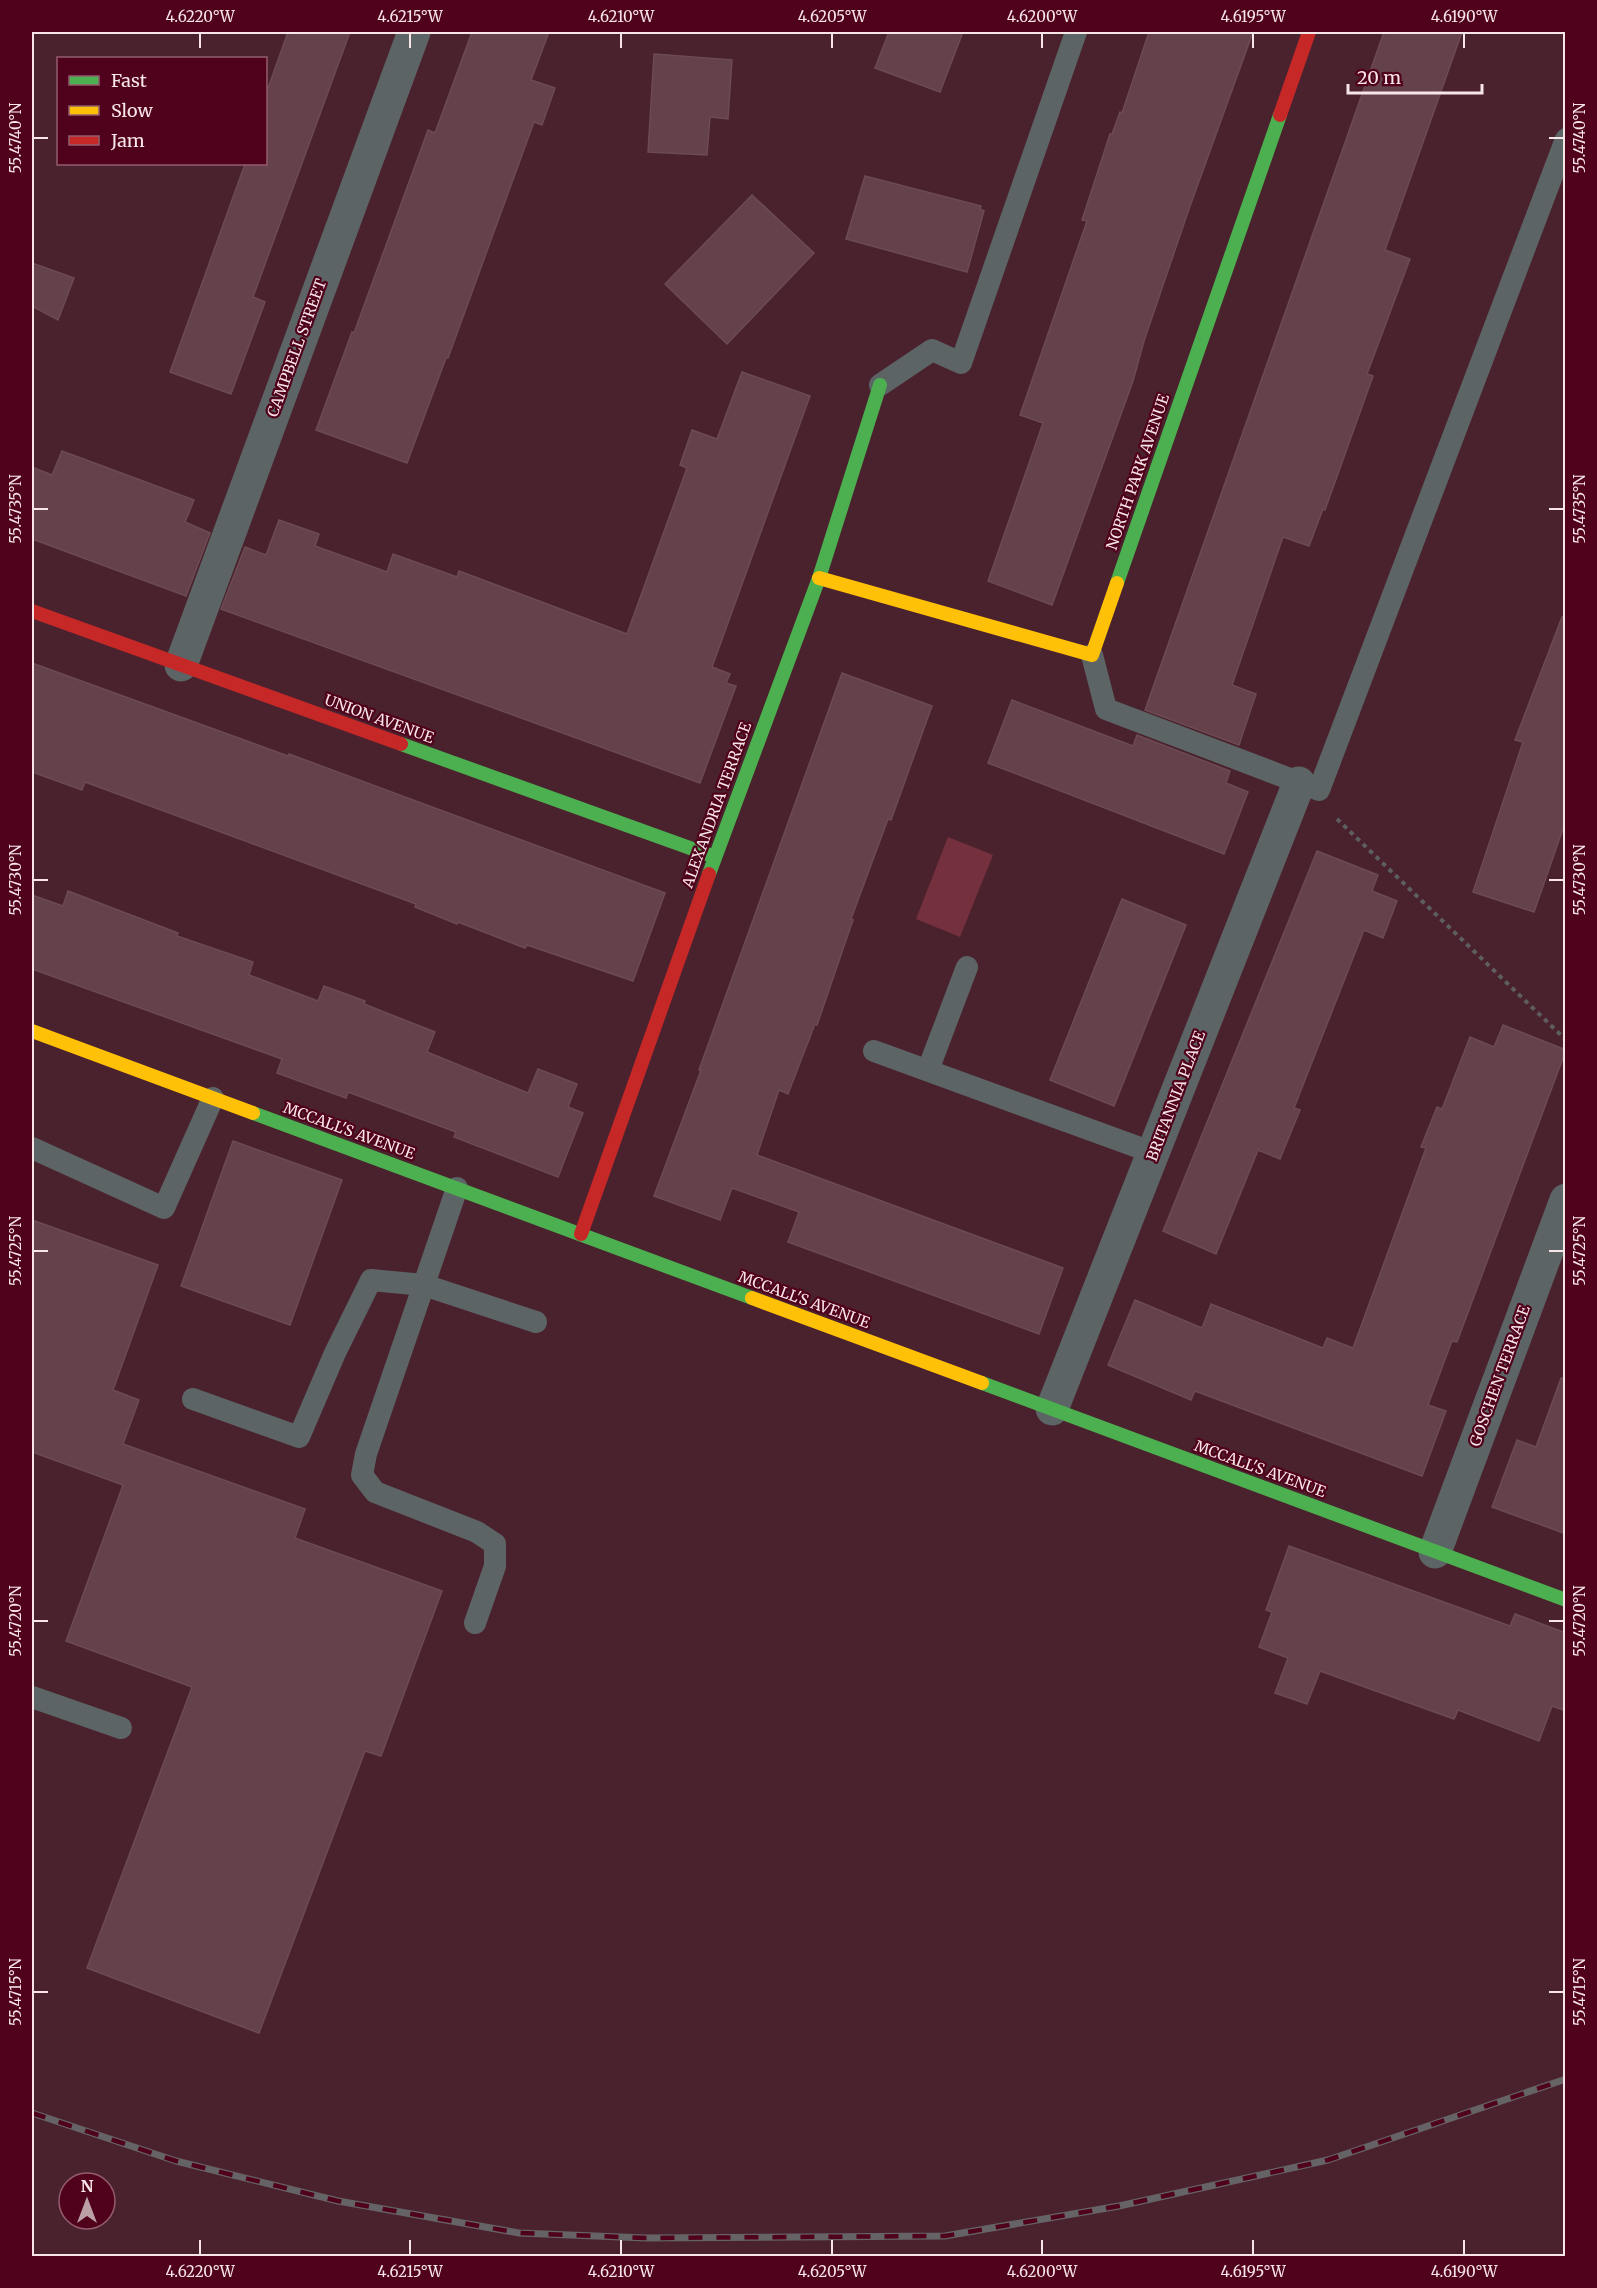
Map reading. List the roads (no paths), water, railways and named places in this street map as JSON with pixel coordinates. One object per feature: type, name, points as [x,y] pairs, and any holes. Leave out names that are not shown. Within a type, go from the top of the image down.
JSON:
[{"type":"street","name":"CAMPBELL STREET","points":[[181,665],[414,32]]},
{"type":"street","name":"NORTH PARK AVENUE","points":[[1092,655],[1309,32]]},
{"type":"street","name":"ALEXANDRIA TERRACE","points":[[581,1234],[715,858],[819,578],[880,385]]},
{"type":"street","points":[[819,578],[1092,655]]},
{"type":"street","name":"UNION AVENUE","points":[[32,611],[715,858]]},
{"type":"street","name":"BRITANNIA PLACE","points":[[1053,1409],[1299,783]]},
{"type":"street","name":"MCCALL'S AVENUE","points":[[32,1030],[1566,1600]]},
{"type":"street","name":"GOSCHEN TERRACE","points":[[1435,1552],[1566,1200]]},
{"type":"lane","points":[[880,385],[932,350],[961,363],[1076,32]]},
{"type":"lane","points":[[1092,655],[1106,709],[1319,790],[1566,139]]},
{"type":"lane","points":[[928,1070],[967,967]]},
{"type":"lane","points":[[874,1051],[1154,1153]]},
{"type":"lane","points":[[32,1148],[165,1208],[213,1098]]},
{"type":"lane","points":[[457,1188],[366,1454],[362,1475],[375,1492],[477,1532],[495,1544],[495,1566],[475,1623]]},
{"type":"lane","points":[[193,1399],[299,1437],[335,1353],[371,1280],[424,1285],[536,1323]]},
{"type":"lane","points":[[32,1697],[121,1728]]},
{"type":"railway","points":[[32,2113],[176,2161],[338,2201],[519,2233],[646,2238],[945,2236],[1119,2206],[1328,2160],[1566,2079]]}]
